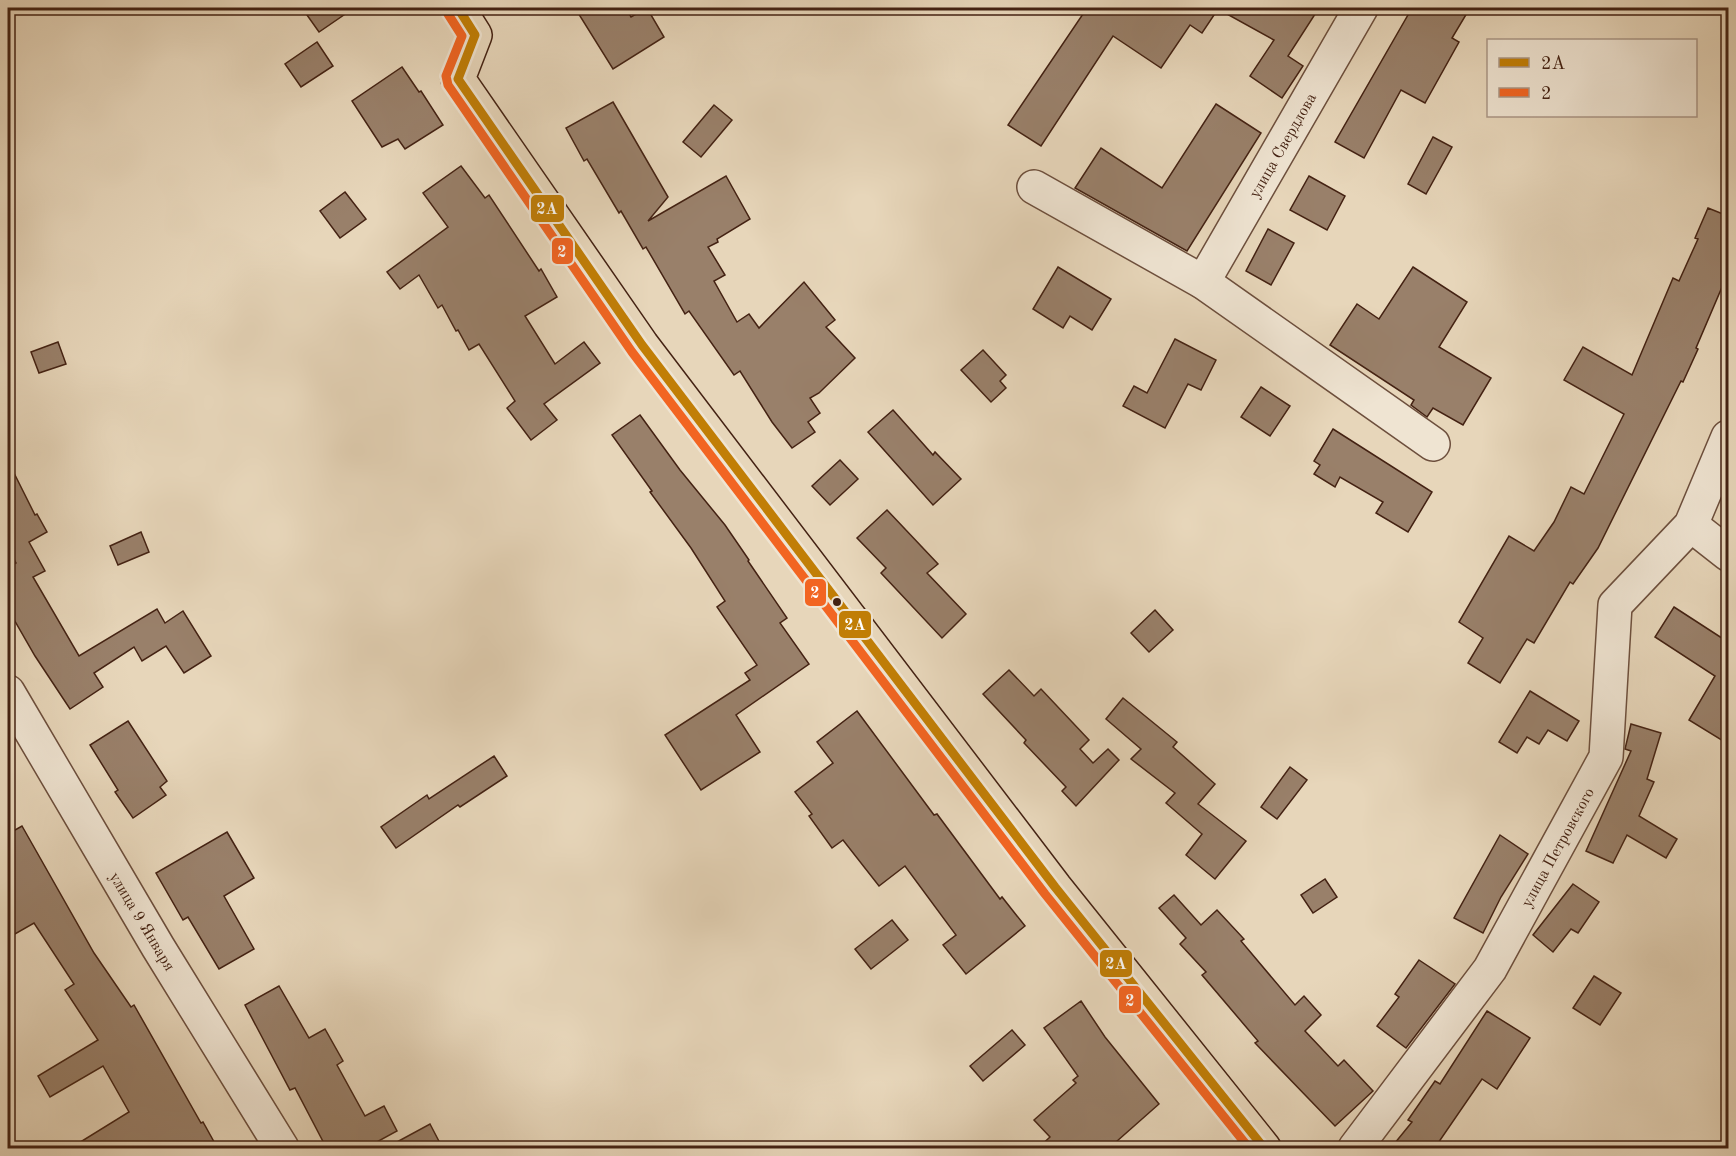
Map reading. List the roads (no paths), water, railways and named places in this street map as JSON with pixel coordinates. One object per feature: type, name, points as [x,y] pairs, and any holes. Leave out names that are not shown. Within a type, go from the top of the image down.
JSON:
[{"type":"main road","points":[[458,8],[475,35],[458,79],[635,336],[1055,887],[1264,1149]]},
{"type":"street","name":"улица Свердлова","points":[[1203,282],[1361,8]]},
{"type":"street","points":[[1034,187],[1203,282],[1433,444]]},
{"type":"street","name":"улица Петровского","points":[[1355,1149],[1490,969],[1606,757],[1615,605],[1690,525],[1728,437]]},
{"type":"street","points":[[1690,525],[1728,554]]},
{"type":"street","name":"улица 9 Января","points":[[8,692],[158,947],[282,1149]]}]
